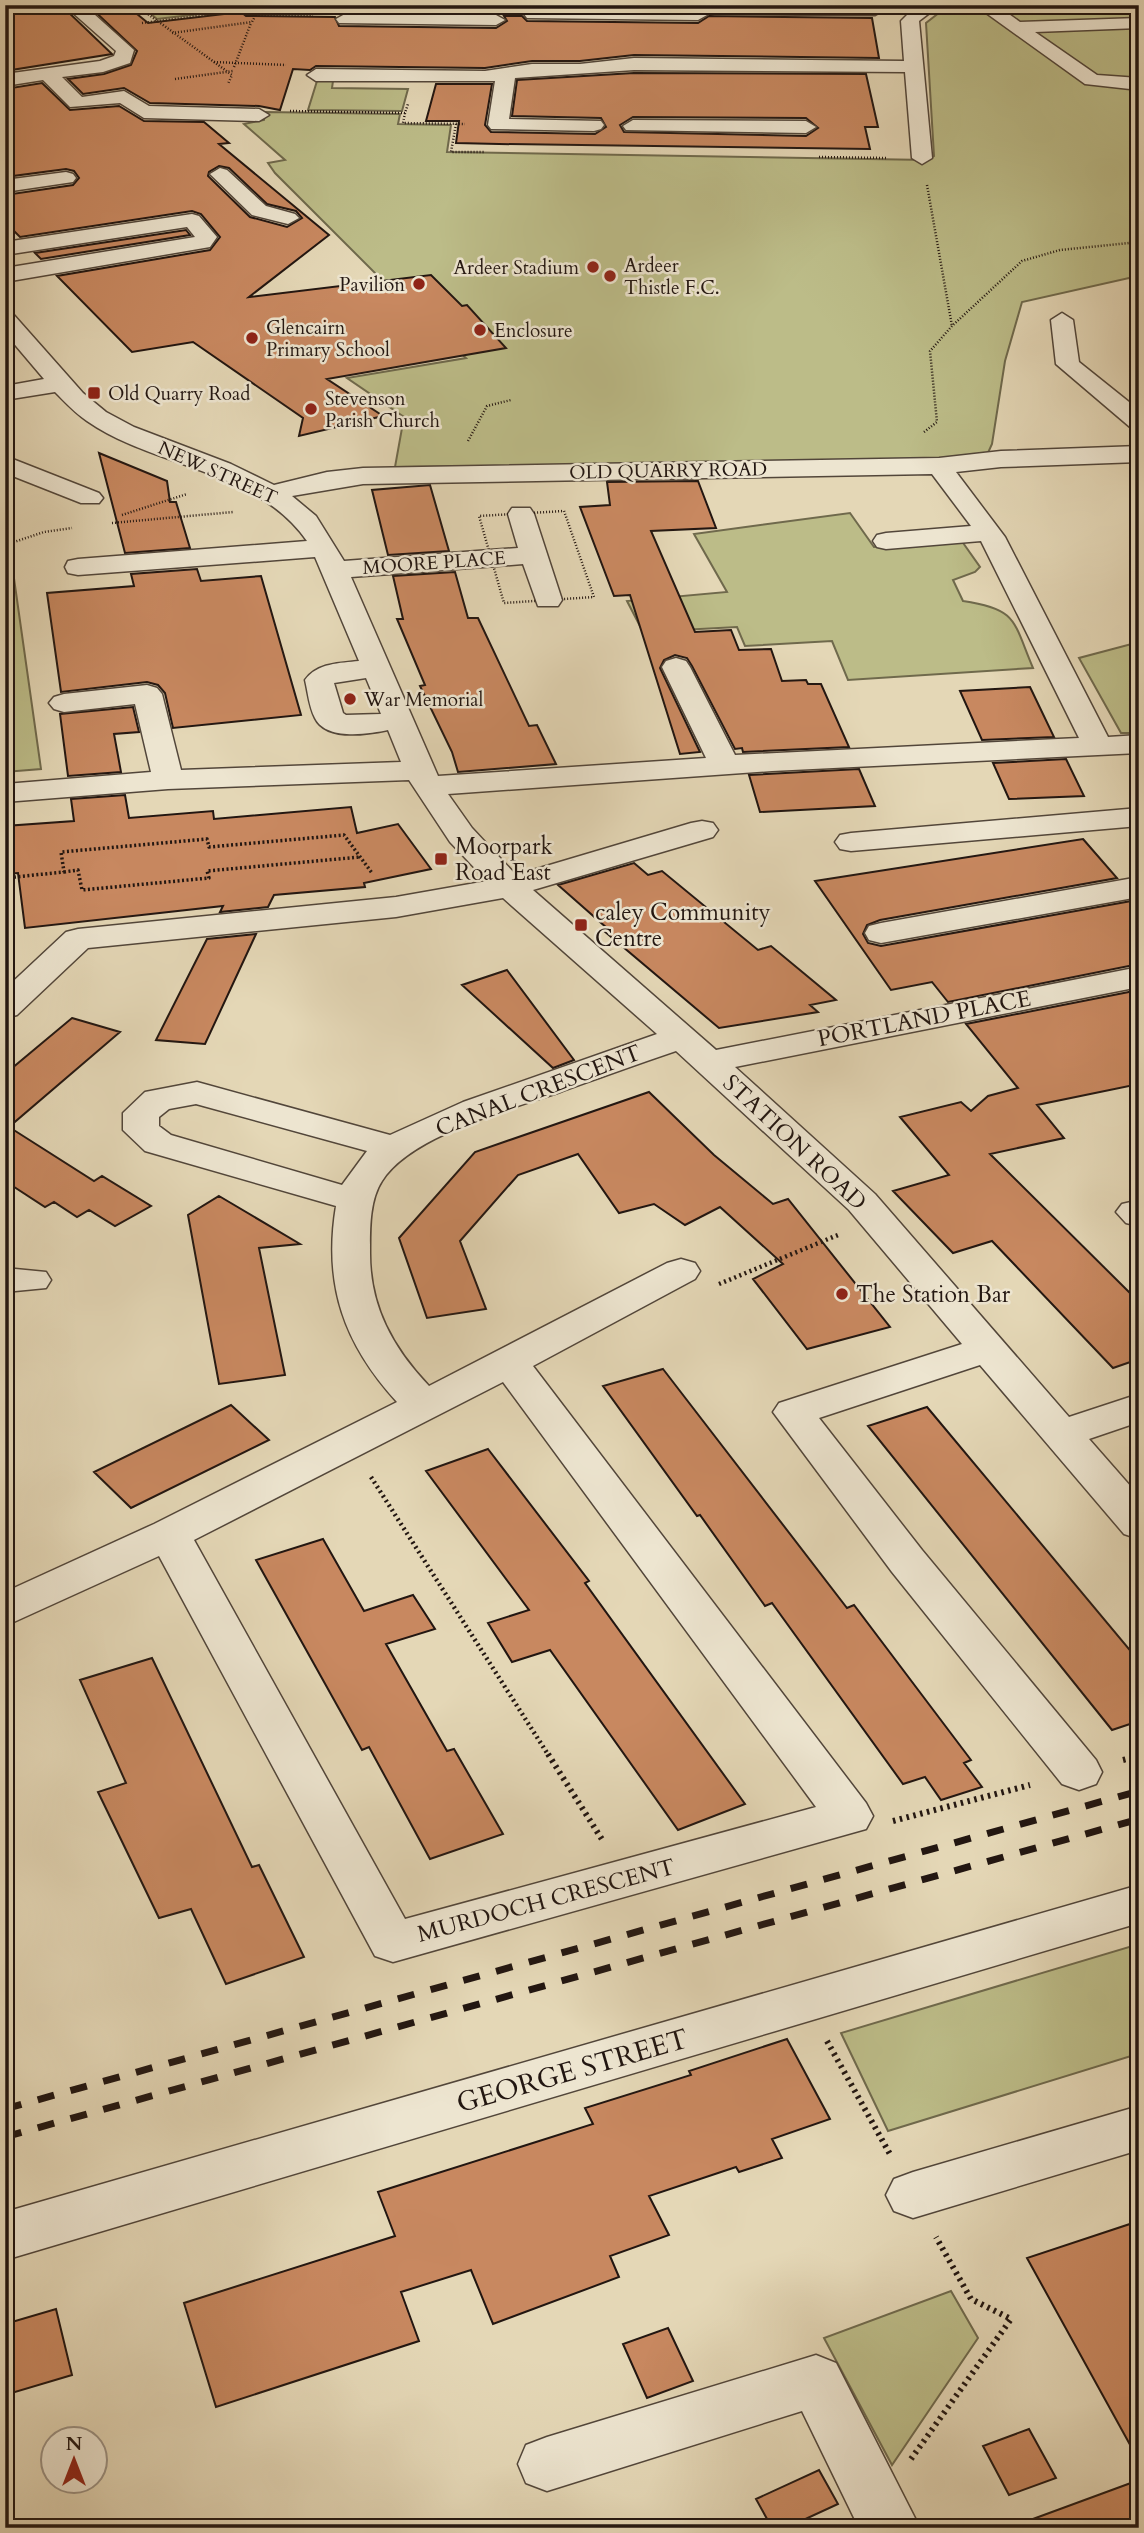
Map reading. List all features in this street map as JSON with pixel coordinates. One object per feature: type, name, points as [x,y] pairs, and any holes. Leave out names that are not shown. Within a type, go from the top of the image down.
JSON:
[{"type":"street","points":[[5,80],[103,66],[123,59],[125,51],[73,5]]},
{"type":"street","points":[[922,158],[910,21],[916,13],[931,5]]},
{"type":"street","points":[[984,5],[1092,80],[1139,84]]},
{"type":"street","points":[[533,14],[625,21],[706,12],[812,17],[875,10]]},
{"type":"street","points":[[345,19],[496,20]]},
{"type":"street","points":[[421,76],[437,20]]},
{"type":"street","points":[[1017,27],[1139,23]]},
{"type":"street","points":[[79,55],[16,60],[42,75],[77,103],[124,97],[145,112],[259,115]]},
{"type":"street","points":[[316,75],[506,74],[620,59],[705,65],[813,59],[915,66]]},
{"type":"street","points":[[703,126],[705,65]]},
{"type":"street","points":[[506,74],[498,125],[594,125]]},
{"type":"street","points":[[633,126],[806,127]]},
{"type":"street","points":[[220,174],[259,211]]},
{"type":"street","points":[[5,186],[66,178]]},
{"type":"street","points":[[5,249],[259,211],[288,218]]},
{"type":"street","points":[[5,275],[196,244],[206,237],[192,220]]},
{"type":"street","name":"NEW STREET","points":[[5,319],[87,409],[107,423],[282,500],[316,531],[423,778]]},
{"type":"street","points":[[1062,320],[1069,364],[1139,422]]},
{"type":"street","points":[[5,393],[64,383]]},
{"type":"street","name":"OLD QUARRY ROAD","points":[[282,500],[327,480],[454,473],[939,466],[1002,460],[1139,454]]},
{"type":"street","points":[[5,464],[90,498]]},
{"type":"street","points":[[939,466],[988,533],[1097,744]]},
{"type":"street","name":"MOORE PLACE","points":[[521,514],[548,600]]},
{"type":"street","points":[[222,529],[229,555]]},
{"type":"street","points":[[886,541],[988,533]]},
{"type":"street","name":"MOORE PLACE","points":[[78,567],[229,555],[329,559],[533,555]]},
{"type":"street","points":[[676,667],[725,765]]},
{"type":"street","points":[[376,668],[334,672],[318,680],[329,717],[339,723],[354,725],[398,720]]},
{"type":"street","points":[[64,703],[147,694],[168,780]]},
{"type":"street","points":[[5,793],[168,780],[423,778],[1139,744]]},
{"type":"street","name":"STATION ROAD","points":[[423,778],[461,835],[510,887],[682,1037],[862,1202],[1139,1524]]},
{"type":"street","points":[[851,842],[1139,817]]},
{"type":"street","points":[[5,1007],[78,939],[397,907],[510,887],[702,830]]},
{"type":"street","points":[[881,933],[1139,887]]},
{"type":"street","name":"PORTLAND PLACE","points":[[709,1062],[1139,977]]},
{"type":"street","name":"CANAL CRESCENT","points":[[422,1403],[396,1377],[363,1327],[350,1271],[354,1200],[368,1173],[397,1148],[449,1120],[682,1037]]},
{"type":"street","points":[[354,1200],[158,1143],[141,1130],[141,1113],[158,1100],[197,1093],[397,1148]]},
{"type":"street","points":[[5,1610],[169,1534],[422,1403],[509,1362],[681,1271]]},
{"type":"street","points":[[988,1349],[793,1412],[907,1561],[1079,1772]]},
{"type":"street","points":[[509,1362],[849,1816]]},
{"type":"street","points":[[1061,1434],[1139,1407]]},
{"type":"street","name":"MURDOCH CRESCENT","points":[[169,1534],[393,1942],[849,1816]]},
{"type":"street","name":"GEORGE STREET","points":[[5,2236],[1139,1903]]},
{"type":"street","points":[[913,2195],[1139,2129]]},
{"type":"street","points":[[547,2464],[816,2381],[884,2516]]},
{"type":"path","points":[[242,5],[254,15],[347,16],[345,19]]},
{"type":"path","points":[[214,114],[229,83],[254,15],[261,5]]},
{"type":"path","points":[[142,8],[171,33],[232,75]]},
{"type":"path","points":[[100,28],[247,10]]},
{"type":"path","points":[[171,33],[252,22]]},
{"type":"path","points":[[214,62],[296,65]]},
{"type":"path","points":[[229,83],[241,83]]},
{"type":"path","points":[[405,113],[403,123],[498,125]]},
{"type":"path","points":[[922,158],[952,326]]},
{"type":"path","points":[[918,437],[937,422],[930,351],[952,326],[1023,261],[1060,250],[1139,242]]},
{"type":"path","points":[[454,473],[461,451],[487,407],[511,400]]},
{"type":"path","points":[[237,478],[105,522],[282,500]]},
{"type":"path","points":[[5,545],[44,532],[80,527]]},
{"type":"path","points":[[64,872],[61,852],[207,839],[209,847],[345,835],[397,907]]},
{"type":"path","points":[[5,878],[78,870],[82,890],[209,878],[207,871],[360,857]]},
{"type":"path","points":[[348,1441],[626,1877]]},
{"type":"path","points":[[849,1816],[881,1824],[1139,1756]]},
{"type":"path","points":[[805,2001],[971,2299],[1012,2319],[884,2516]]},
{"type":"green space","points":[[188,5],[238,5],[243,9],[157,19],[146,10]]},
{"type":"green space","points":[[264,5],[353,5],[351,14],[261,13]]},
{"type":"green space","points":[[949,5],[1139,5],[1139,279],[1129,278],[1022,302],[1005,361],[992,444],[987,455],[939,461],[395,467],[404,417],[347,378],[466,358],[419,317],[275,173],[268,163],[285,160],[244,124],[264,120],[265,112],[400,114],[398,124],[451,125],[447,152],[928,160],[934,156],[926,23]]},
{"type":"green space","points":[[317,81],[333,81],[332,88],[408,89],[402,111],[308,110]]},
{"type":"green space","points":[[850,513],[874,547],[961,540],[980,567],[975,572],[953,580],[963,601],[981,604],[1004,613],[1017,628],[1033,668],[848,680],[832,641],[745,646],[737,627],[643,632],[627,601],[727,592],[694,534]]},
{"type":"green space","points":[[5,515],[41,769],[5,772]]},
{"type":"green space","points":[[1139,642],[1139,733],[1121,733],[1079,658]]},
{"type":"green space","points":[[1139,1944],[1139,2057],[1131,2056],[888,2131],[841,2033]]},
{"type":"green space","points":[[951,2291],[978,2338],[892,2465],[824,2338]]},
{"type":"building","points":[[5,5],[25,5],[33,11],[64,8],[112,54],[5,71]]},
{"type":"building","points":[[126,5],[148,23],[241,12],[246,16],[335,17],[339,26],[496,28],[507,21],[504,16],[522,16],[527,21],[698,23],[709,16],[872,18],[879,58],[634,55],[580,61],[532,61],[485,68],[316,66],[310,70],[293,69],[280,110],[259,106],[150,103],[124,88],[83,94],[68,79],[104,74],[131,65],[137,51],[89,6]]},
{"type":"building","points":[[363,5],[501,5],[500,14],[361,11]]},
{"type":"building","points":[[634,73],[866,74],[878,127],[865,127],[870,149],[456,143],[459,121],[426,121],[436,84],[492,84],[485,125],[491,132],[595,134],[606,127],[601,118],[512,116],[517,80]],"holes":[[[633,117],[806,118],[818,128],[806,136],[624,132],[620,125]]]},
{"type":"building","points":[[42,83],[70,110],[119,106],[144,121],[204,122],[229,143],[219,144],[329,235],[249,297],[431,275],[462,306],[467,305],[506,348],[327,379],[383,416],[299,436],[303,418],[193,342],[132,352],[57,276],[210,250],[220,237],[201,214],[192,211],[20,237],[5,222],[5,195],[73,185],[79,178],[74,171],[66,169],[5,177],[5,89]],"holes":[[[219,166],[229,168],[267,204],[296,211],[302,218],[287,227],[250,217],[208,176],[209,172]]]},
{"type":"building","points":[[186,230],[190,235],[41,259],[35,253]]},
{"type":"building","points":[[99,453],[167,481],[170,502],[176,502],[190,548],[125,553]]},
{"type":"building","points":[[698,481],[716,528],[651,531],[695,632],[731,630],[739,650],[771,649],[782,681],[806,680],[808,684],[821,684],[849,747],[743,752],[742,748],[735,749],[687,658],[675,655],[664,660],[660,668],[700,752],[680,754],[630,595],[614,596],[580,507],[610,505],[607,482]]},
{"type":"building","points":[[430,485],[449,551],[388,555],[372,490]]},
{"type":"building","points":[[197,569],[201,581],[261,576],[301,715],[173,728],[165,693],[158,685],[147,682],[61,692],[47,593],[134,586],[131,574]]},
{"type":"building","points":[[455,572],[468,618],[478,618],[529,726],[537,725],[556,764],[458,772],[452,752],[420,686],[425,685],[397,619],[403,619],[393,576]]},
{"type":"building","points":[[1030,687],[1054,737],[982,740],[960,691]]},
{"type":"building","points":[[133,707],[139,732],[114,734],[121,772],[68,776],[60,714]]},
{"type":"building","points":[[1066,759],[1084,796],[1009,799],[993,763]]},
{"type":"building","points":[[859,769],[875,806],[760,812],[749,775]]},
{"type":"building","points":[[125,795],[129,818],[213,811],[214,819],[351,807],[357,833],[398,824],[431,869],[364,883],[365,887],[274,895],[268,907],[220,912],[223,906],[25,928],[18,873],[5,874],[5,826],[74,821],[71,799]]},
{"type":"building","points":[[1083,839],[1117,878],[880,920],[867,925],[863,934],[868,943],[881,946],[1137,900],[1139,964],[948,1002],[932,982],[891,990],[815,881]]},
{"type":"building","points":[[634,863],[648,875],[662,871],[758,950],[771,946],[836,1000],[810,1005],[818,1012],[719,1028],[603,930],[608,929],[558,885]]},
{"type":"building","points":[[256,934],[205,1044],[156,1040],[207,939]]},
{"type":"building","points":[[507,970],[574,1060],[553,1068],[462,985]]},
{"type":"building","points":[[1139,990],[1139,1084],[1037,1105],[1064,1138],[990,1154],[1139,1302],[1139,1359],[1113,1368],[992,1241],[953,1253],[893,1191],[949,1175],[900,1117],[961,1102],[971,1111],[988,1096],[1018,1088],[966,1024]]},
{"type":"building","points":[[72,1018],[120,1032],[9,1127],[94,1181],[102,1176],[151,1206],[115,1226],[89,1210],[77,1217],[54,1202],[45,1207],[5,1181],[5,1074]]},
{"type":"building","points":[[649,1092],[714,1155],[773,1204],[788,1199],[890,1327],[807,1349],[753,1279],[783,1264],[720,1207],[685,1225],[654,1204],[619,1213],[578,1154],[518,1175],[460,1241],[486,1309],[427,1318],[399,1238],[475,1152]]},
{"type":"building","points":[[219,1196],[300,1244],[259,1248],[285,1375],[219,1384],[188,1215]]},
{"type":"building","points":[[663,1369],[847,1608],[854,1605],[971,1760],[964,1763],[982,1787],[941,1800],[925,1777],[903,1784],[772,1603],[765,1606],[603,1386]]},
{"type":"building","points":[[231,1405],[269,1440],[131,1508],[94,1472]]},
{"type":"building","points":[[927,1407],[1139,1661],[1139,1721],[1112,1730],[868,1426]]},
{"type":"building","points":[[488,1449],[589,1581],[585,1583],[745,1804],[678,1830],[550,1650],[512,1662],[488,1623],[529,1610],[426,1471]]},
{"type":"building","points":[[323,1539],[364,1611],[413,1595],[435,1629],[386,1644],[447,1751],[454,1749],[503,1834],[430,1859],[369,1747],[362,1750],[256,1560]]},
{"type":"building","points":[[152,1658],[252,1867],[259,1865],[304,1957],[226,1984],[191,1909],[159,1918],[98,1792],[126,1783],[80,1680]]},
{"type":"building","points":[[787,2039],[830,2119],[772,2139],[782,2158],[739,2172],[736,2167],[649,2196],[669,2235],[610,2256],[619,2277],[493,2324],[471,2270],[401,2292],[419,2341],[216,2407],[184,2303],[395,2236],[378,2192],[593,2124],[585,2108],[691,2075],[689,2071]]},
{"type":"building","points":[[1139,2221],[1139,2461],[1027,2258]]},
{"type":"building","points":[[56,2309],[72,2375],[5,2395],[5,2324]]},
{"type":"building","points":[[668,2328],[693,2381],[647,2398],[623,2344]]},
{"type":"building","points":[[1029,2429],[1056,2478],[1009,2495],[983,2446]]},
{"type":"building","points":[[819,2470],[838,2504],[786,2528],[772,2528],[756,2499]]},
{"type":"building","points":[[1139,2480],[1139,2528],[1022,2528],[1022,2523]]},
{"type":"railway","points":[[5,2109],[1139,1791]]},
{"type":"railway","points":[[5,2137],[1139,1819]]},
{"type":"place","name":"Ardeer Stadium","points":[[593,267]]},
{"type":"place","name":"Ardeer Thistle F.C.","points":[[610,276]]},
{"type":"place","name":"Pavilion","points":[[419,284]]},
{"type":"place","name":"Enclosure","points":[[480,330]]},
{"type":"place","name":"Glencairn Primary School","points":[[252,338]]},
{"type":"place","name":"Old Quarry Road","points":[[94,393]]},
{"type":"place","name":"Stevenson Parish Church","points":[[311,409]]},
{"type":"place","name":"War Memorial","points":[[350,699]]},
{"type":"place","name":"Moorpark Road East","points":[[441,859]]},
{"type":"place","name":"caley Community Centre","points":[[581,925]]},
{"type":"place","name":"The Station Bar","points":[[842,1294]]}]
